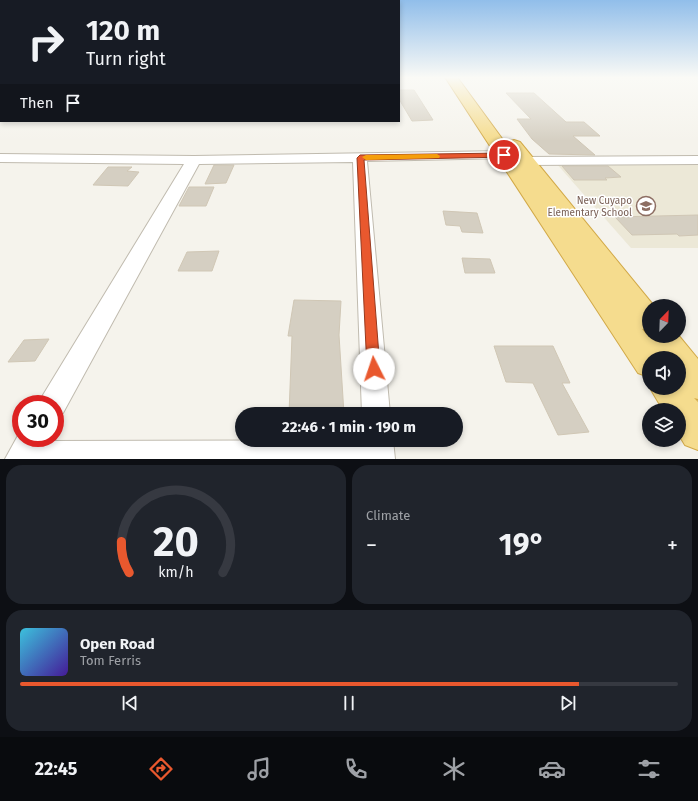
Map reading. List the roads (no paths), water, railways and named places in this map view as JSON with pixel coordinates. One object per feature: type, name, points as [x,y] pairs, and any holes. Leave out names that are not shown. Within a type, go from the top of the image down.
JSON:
[{"type":"highway","points":[[466,98],[642,353]]},
{"type":"highway","points":[[478,98],[642,311]]},
{"type":"highway","points":[[667,343],[673,351]]},
{"type":"highway","points":[[686,368],[698,384]]},
{"type":"highway","points":[[672,395],[698,432]]},
{"type":"street","points":[[0,158],[194,160],[504,155]]},
{"type":"street","points":[[360,158],[376,407]]},
{"type":"street","points":[[58,395],[194,160]]},
{"type":"street","points":[[526,161],[698,160]]},
{"type":"street","points":[[25,451],[379,452]]},
{"type":"place","name":"New Cuyapo Elementary School","points":[[646,206]]}]
